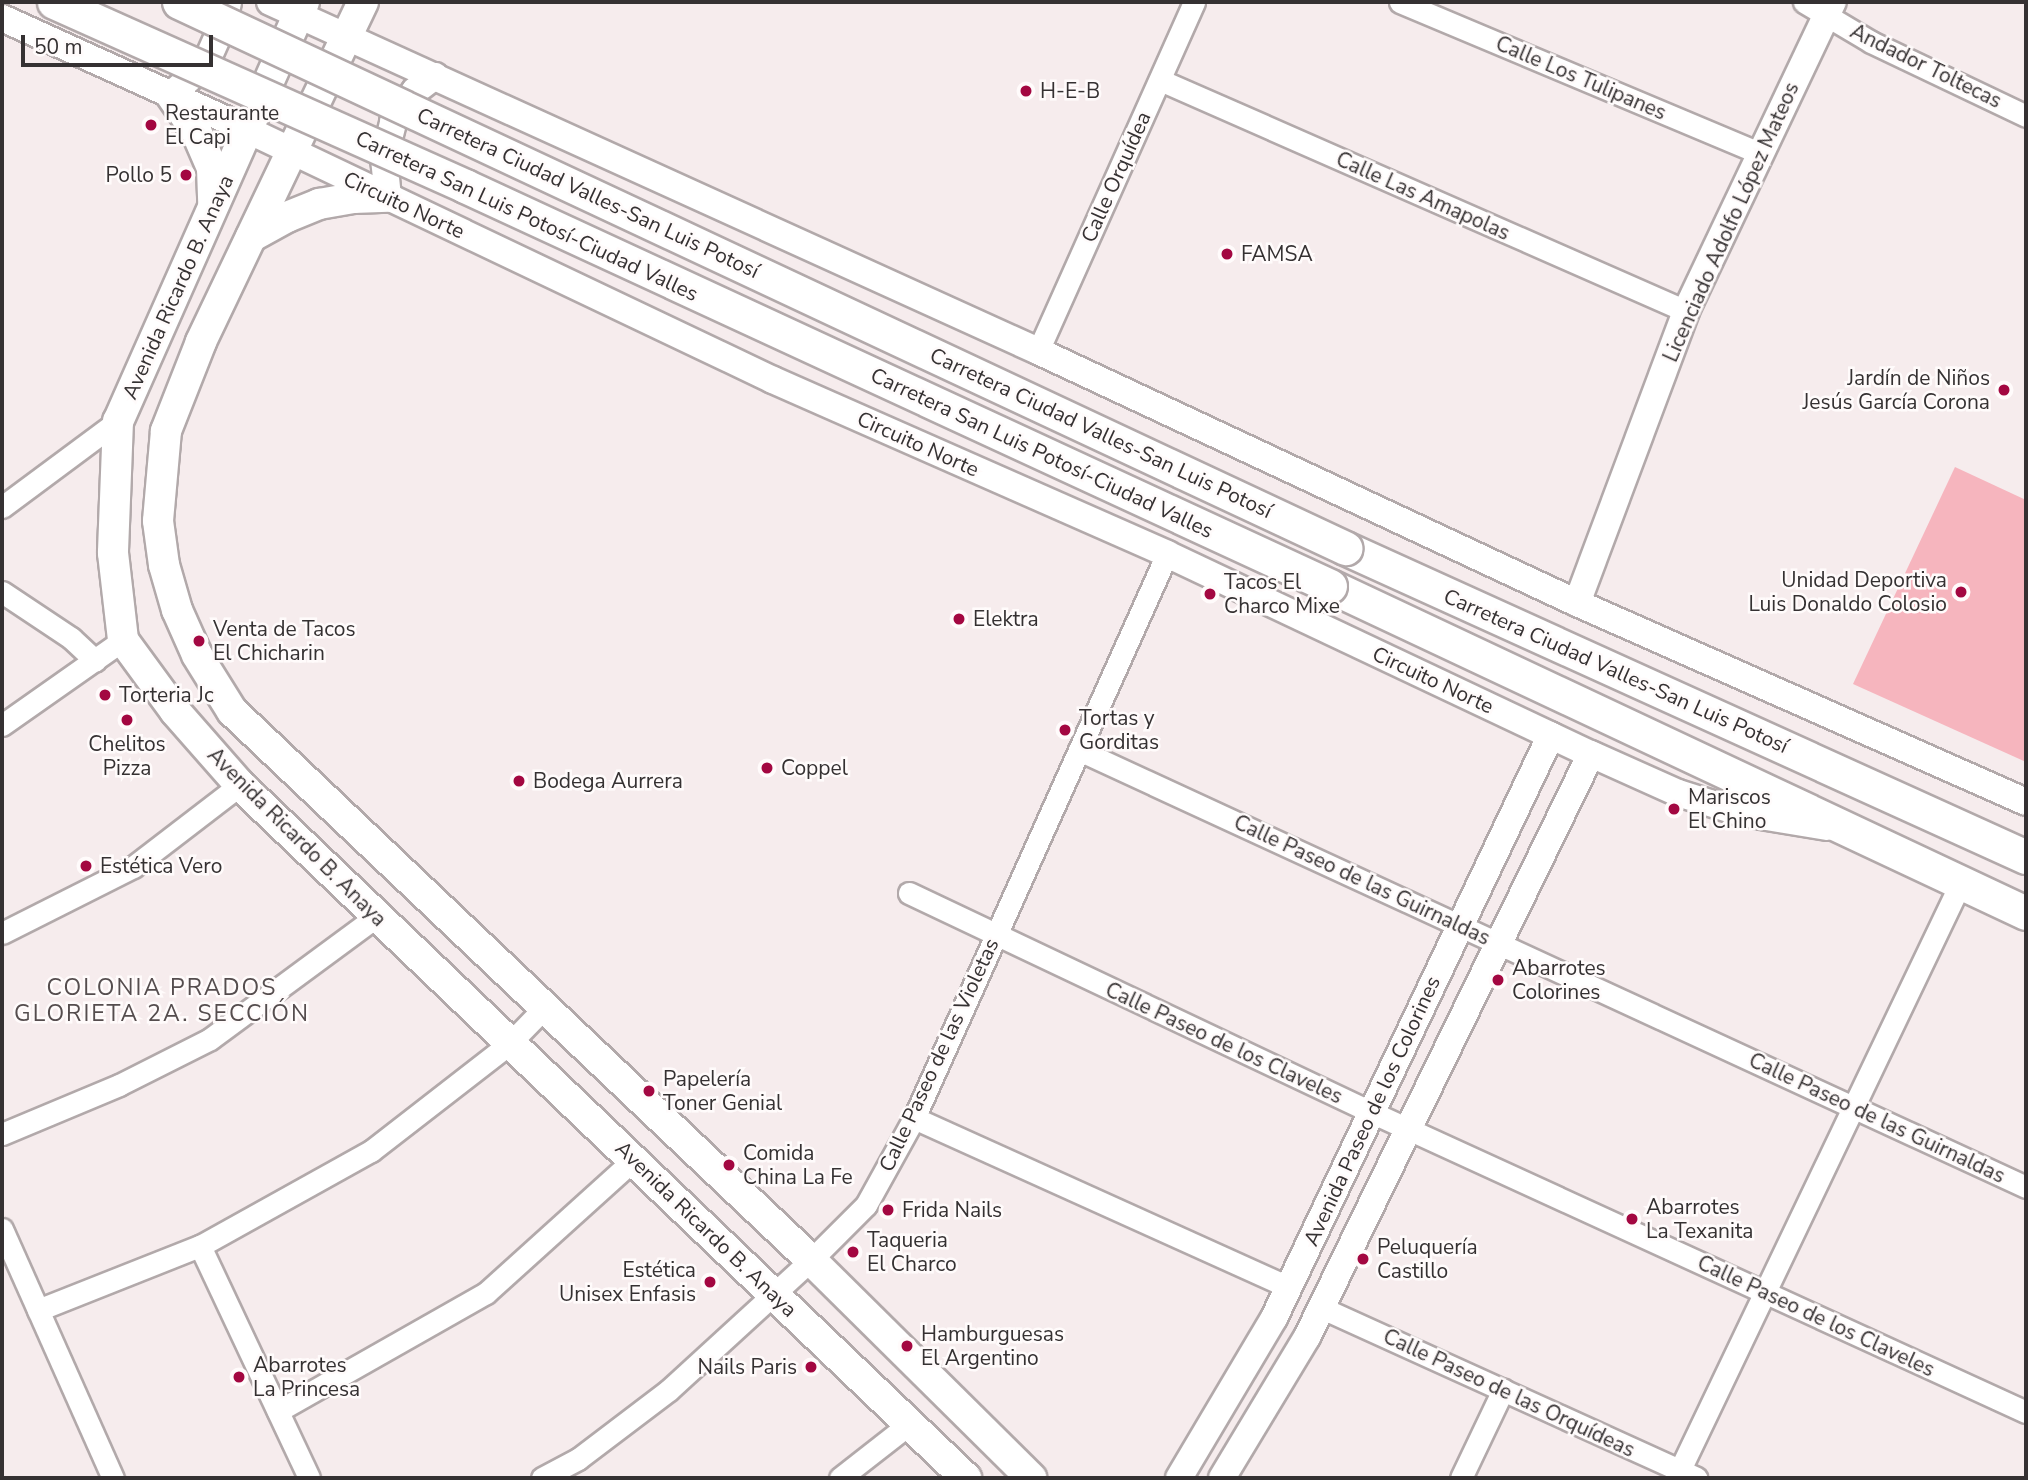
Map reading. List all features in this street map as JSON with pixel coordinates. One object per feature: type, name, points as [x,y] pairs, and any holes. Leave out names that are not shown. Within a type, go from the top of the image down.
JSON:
[{"type":"main road","name":"Carretera San Luis Potosí-Ciudad Valles","points":[[54,2],[465,186],[1330,586],[2026,913]]},
{"type":"main road","name":"Carretera Ciudad Valles-San Luis Potosí","points":[[179,2],[1345,548],[2026,857]]},
{"type":"main road","name":"Avenida Ricardo B. Anaya","points":[[363,2],[183,384],[166,431],[158,521],[164,565],[177,610],[197,655],[232,711],[811,1260],[1031,1478]]},
{"type":"main road","name":"Avenida Ricardo B. Anaya","points":[[301,8],[118,421],[113,553],[124,640],[174,711],[240,785],[966,1478]]},
{"type":"main road","points":[[171,95],[196,131],[212,168],[213,209]]},
{"type":"main road","points":[[251,237],[287,217],[319,204],[353,198],[388,197]]},
{"type":"main road","points":[[116,479],[159,487]]},
{"type":"street","points":[[171,95],[198,71],[209,56],[218,40],[228,2]]},
{"type":"street","points":[[270,2],[301,8],[347,36],[1038,351],[1577,603],[2026,802]]},
{"type":"street","name":"Calle Orquídea","points":[[1038,351],[1194,2]]},
{"type":"street","name":"Calle Los Tulipanes","points":[[1400,2],[1761,154]]},
{"type":"street","name":"Licenciado Adolfo López Mateos","points":[[1577,603],[1686,312],[1761,154],[1821,6]]},
{"type":"street","name":"Andador Toltecas","points":[[1821,6],[1871,42],[2026,116]]},
{"type":"street","name":"Circuito Norte","points":[[2,18],[247,130],[773,380],[1167,554],[1678,793],[1742,813],[1847,831]]},
{"type":"street","points":[[388,197],[384,159],[393,122],[415,91],[435,76]]},
{"type":"street","name":"Calle Las Amapolas","points":[[1160,80],[1686,312]]},
{"type":"street","points":[[2,507],[118,421]]},
{"type":"street","name":"Calle Paseo de las Violetas","points":[[542,1478],[578,1459],[669,1390],[811,1260],[866,1205],[914,1118],[1167,554]]},
{"type":"street","points":[[2,592],[71,638],[95,660]]},
{"type":"street","points":[[2,725],[124,640]]},
{"type":"street","name":"Avenida Paseo de los Colorines","points":[[1179,1478],[1274,1318],[1551,735]]},
{"type":"street","name":"Calle Paseo de las Guirnaldas","points":[[1079,750],[2026,1187]]},
{"type":"street","name":"Avenida Paseo de los Colorines","points":[[1222,1478],[1322,1308],[1591,754]]},
{"type":"street","points":[[2,933],[133,867],[240,785]]},
{"type":"street","points":[[1684,1476],[1764,1292],[1961,882]]},
{"type":"street","name":"Calle Paseo de los Claveles","points":[[909,893],[1371,1112],[2026,1412]]},
{"type":"street","points":[[2,1134],[119,1084],[210,1039],[377,916]]},
{"type":"street","points":[[38,1310],[200,1246],[371,1151],[510,1043],[544,1008]]},
{"type":"street","points":[[914,1118],[1288,1287]]},
{"type":"street","points":[[278,1411],[486,1293],[633,1160]]},
{"type":"street","points":[[2,1229],[113,1478]]},
{"type":"street","points":[[200,1246],[309,1478]]},
{"type":"street","name":"Calle Paseo de las Orquídeas","points":[[1322,1308],[1684,1476]]},
{"type":"street","points":[[1461,1478],[1503,1390]]},
{"type":"street","points":[[840,1478],[909,1424]]},
{"type":"shaded area","name":"Unidad Deportiva Luis Donaldo Colosio","points":[[1955,467],[2026,500],[2026,762],[1853,684]]},
{"type":"place","name":"H-E-B","points":[[1026,91]]},
{"type":"place","name":"Restaurante El Capi","points":[[151,125]]},
{"type":"place","name":"Pollo 5","points":[[186,175]]},
{"type":"place","name":"FAMSA","points":[[1227,254]]},
{"type":"place","name":"Jardín de Niños Jesús García Corona","points":[[2004,390]]},
{"type":"place","name":"Unidad Deportiva Luis Donaldo Colosio","points":[[1961,592]]},
{"type":"place","name":"Tacos El Charco Mixe","points":[[1210,594]]},
{"type":"place","name":"Elektra","points":[[959,619]]},
{"type":"place","name":"Venta de Tacos El Chicharin","points":[[199,641]]},
{"type":"place","name":"Torteria Jc","points":[[105,695]]},
{"type":"place","name":"Chelitos Pizza","points":[[127,720]]},
{"type":"place","name":"Tortas y Gorditas","points":[[1065,730]]},
{"type":"place","name":"Coppel","points":[[767,768]]},
{"type":"place","name":"Bodega Aurrera","points":[[519,781]]},
{"type":"place","name":"Mariscos El Chino","points":[[1674,809]]},
{"type":"place","name":"Estética Vero","points":[[86,866]]},
{"type":"place","name":"Abarrotes Colorines","points":[[1498,980]]},
{"type":"place","name":"Papelería Toner Genial","points":[[649,1091]]},
{"type":"place","name":"Comida China La Fe","points":[[729,1165]]},
{"type":"place","name":"Frida Nails","points":[[888,1210]]},
{"type":"place","name":"Abarrotes La Texanita","points":[[1632,1219]]},
{"type":"place","name":"Taqueria El Charco","points":[[853,1252]]},
{"type":"place","name":"Peluquería Castillo","points":[[1363,1259]]},
{"type":"place","name":"Estética Unisex Enfasis","points":[[710,1282]]},
{"type":"place","name":"Hamburguesas El Argentino","points":[[907,1346]]},
{"type":"place","name":"Nails Paris","points":[[811,1367]]},
{"type":"place","name":"Abarrotes La Princesa","points":[[239,1377]]},
{"type":"district","name":"COLONIA PRADOS GLORIETA 2A. SECCIÓN","points":[[162,1001]]}]
